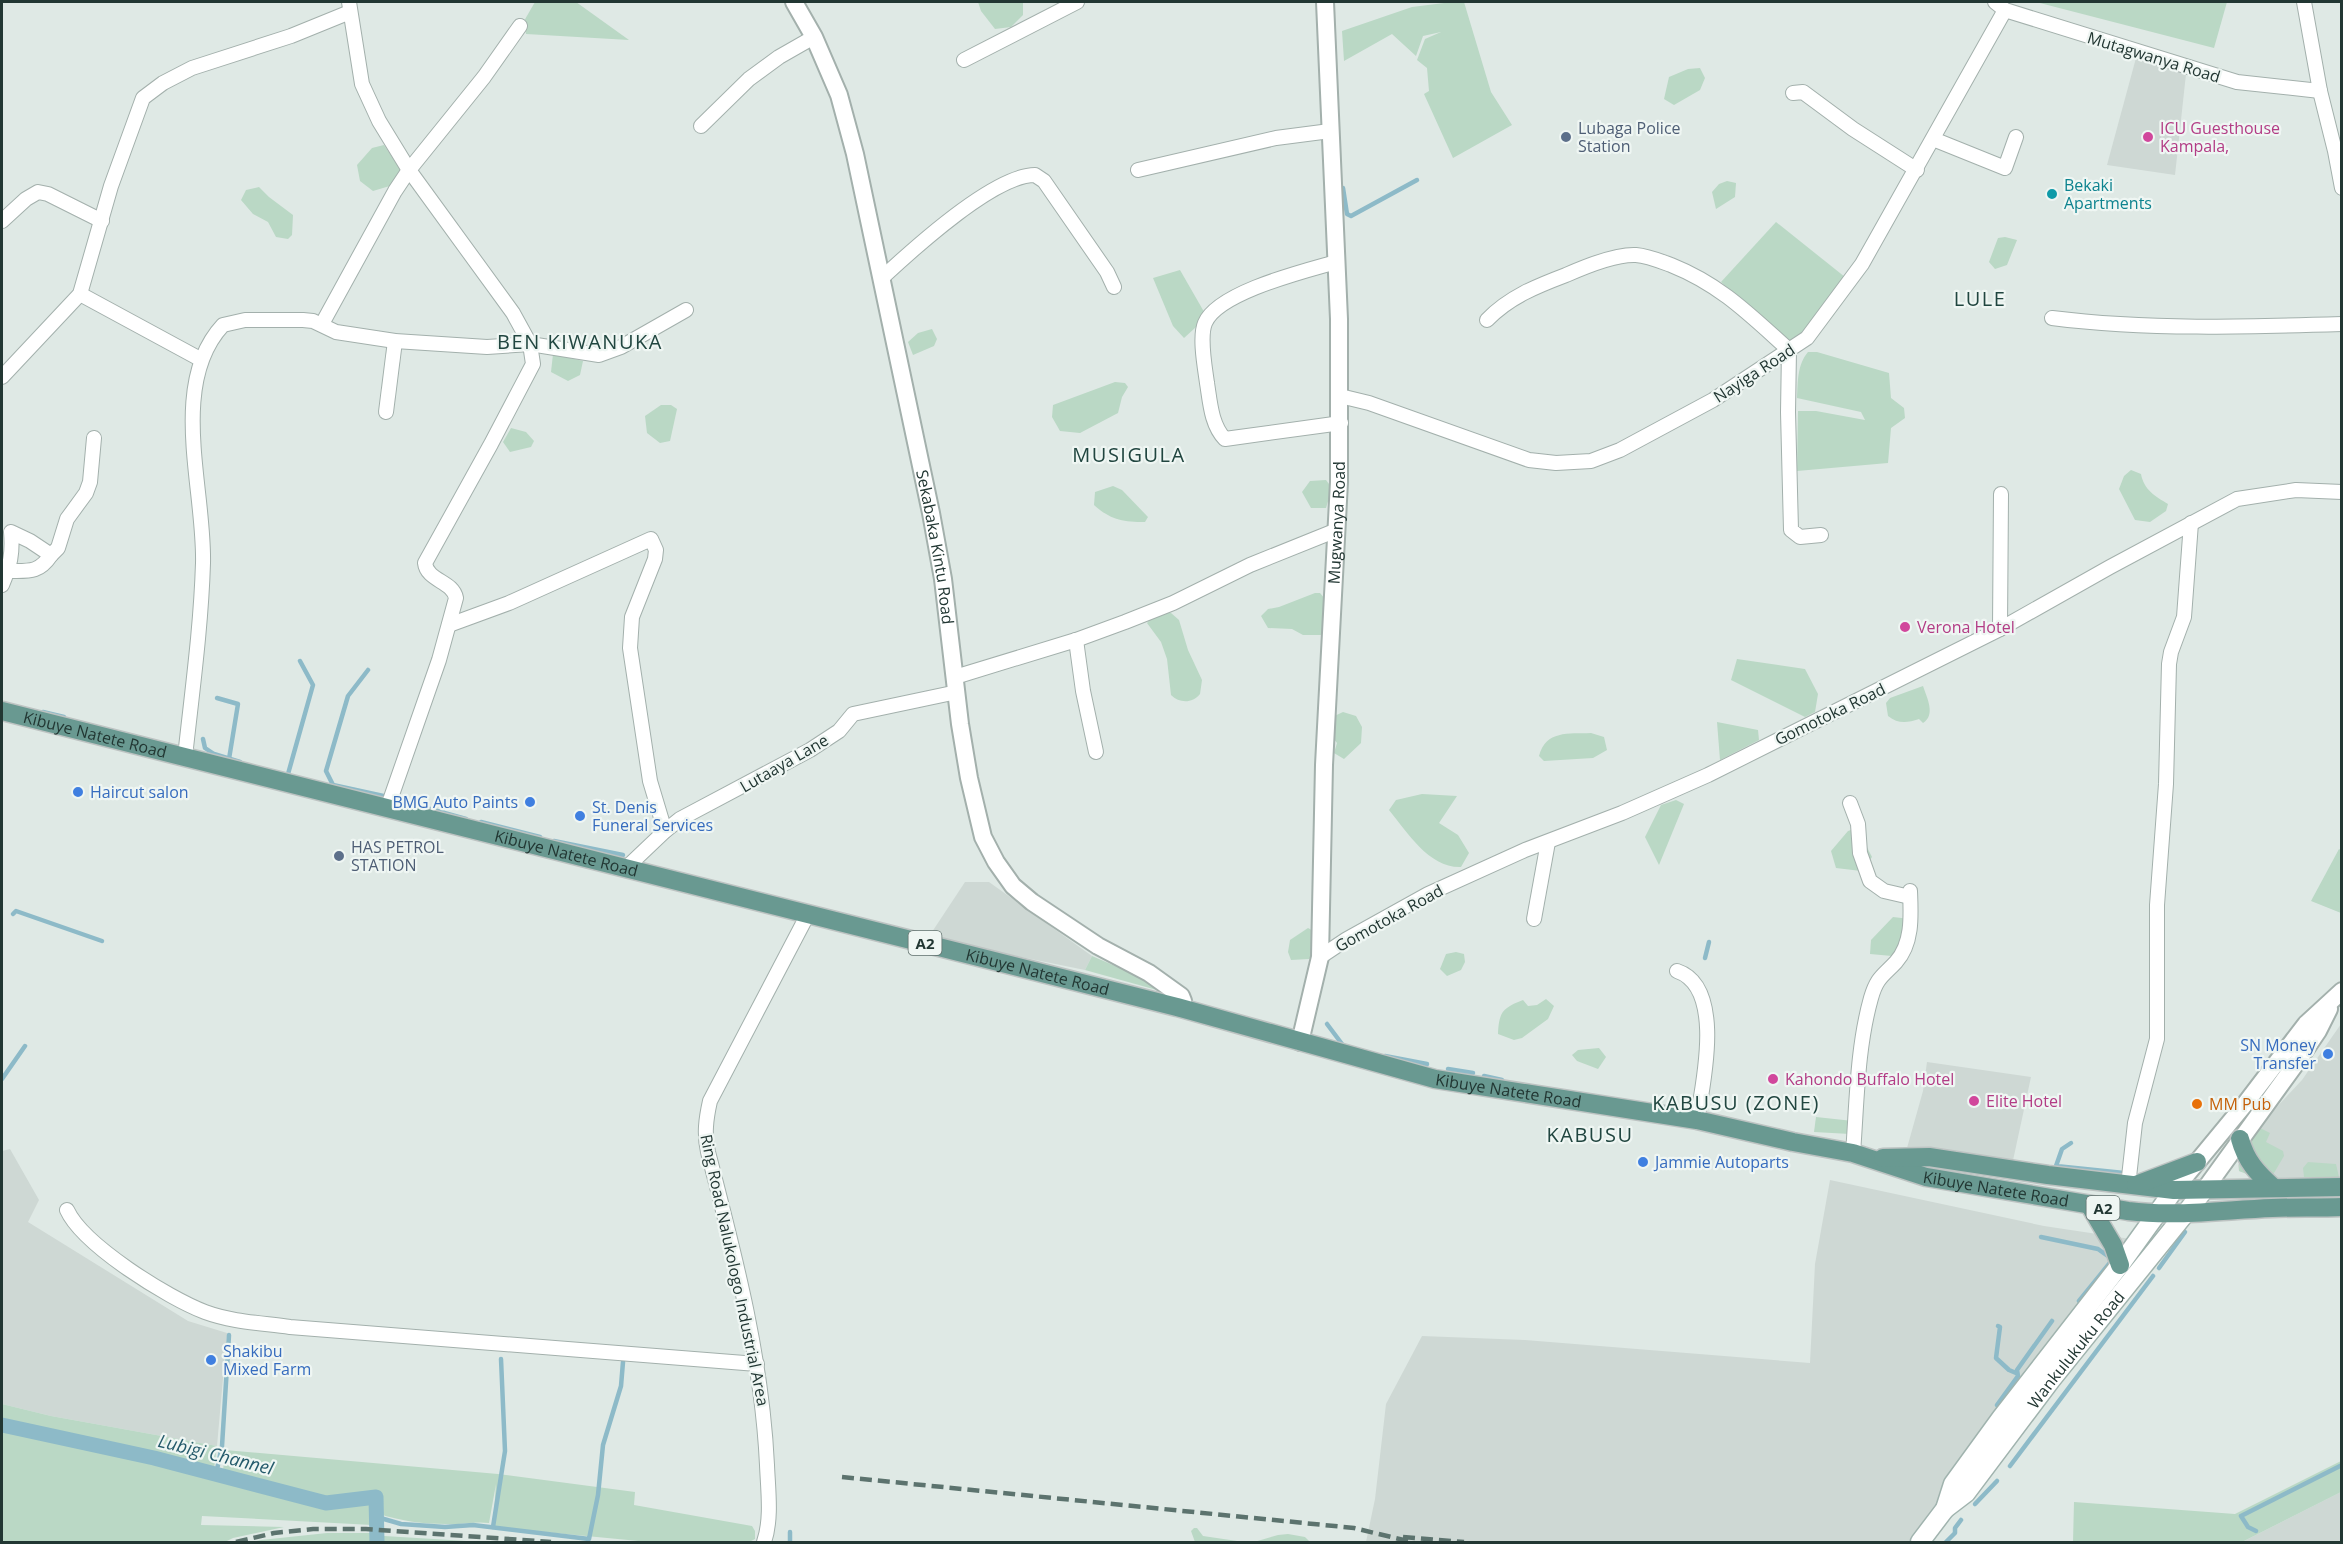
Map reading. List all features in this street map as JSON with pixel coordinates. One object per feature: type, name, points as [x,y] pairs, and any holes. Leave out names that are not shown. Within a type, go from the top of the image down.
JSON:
[{"type":"main road","name":"Kibuye Natete Road","points":[[2,711],[1177,1007],[1435,1079],[1696,1120],[1861,1155],[1926,1177],[2090,1206],[2157,1215],[2273,1208],[2342,1207]]},
{"type":"main road","points":[[2240,1139],[2251,1165],[2274,1188]]},
{"type":"main road","name":"Kibuye Natete Road","points":[[1861,1155],[1929,1157],[2174,1190],[2342,1187]]},
{"type":"main road","points":[[2132,1186],[2197,1162]]},
{"type":"main road","name":"Wankulukuku Road","points":[[1920,1542],[1945,1509],[1966,1493],[2051,1380],[2205,1189]]},
{"type":"main road","name":"Wankulukuku Road","points":[[1945,1509],[1953,1484],[2001,1418],[2120,1265],[2174,1190]]},
{"type":"main road","points":[[2090,1206],[2113,1245],[2120,1265]]},
{"type":"street","name":"Sekabaka Kintu Road","points":[[794,2],[814,37],[846,117],[882,278],[944,579],[969,778],[982,835],[996,862],[1013,886],[1047,913],[1098,946],[1149,973],[1181,996],[1183,1001],[1177,1007]]},
{"type":"street","points":[[964,60],[1077,2]]},
{"type":"street","name":"Mugwanya Road","points":[[1300,1042],[1320,957],[1324,765],[1341,423],[1325,2]]},
{"type":"street","points":[[2304,2],[2320,91],[2338,151],[2342,188]]},
{"type":"street","name":"Mutagwanya Road","points":[[2000,6],[2229,80],[2320,91]]},
{"type":"street","name":"Nayiga Road","points":[[1340,396],[1369,403],[1529,460],[1556,463],[1590,461],[1620,450],[1713,400],[1807,338],[1856,274],[1917,170],[2000,6]]},
{"type":"street","points":[[2,377],[80,294],[111,186],[143,98],[172,77],[192,68],[291,36],[350,7],[358,66],[367,98],[409,170],[501,294],[530,344],[533,358],[530,369],[491,444],[425,563],[428,573],[456,595],[439,660],[387,808]]},
{"type":"street","points":[[322,324],[376,223],[409,170],[484,77],[520,26]]},
{"type":"street","points":[[701,126],[749,79],[778,57],[814,37]]},
{"type":"street","points":[[1793,93],[1803,92],[1853,129],[1917,170]]},
{"type":"street","points":[[1138,170],[1276,138],[1330,131]]},
{"type":"street","points":[[1933,139],[2005,168],[2016,137]]},
{"type":"street","points":[[882,278],[931,234],[975,202],[1017,177],[1035,175],[1044,181],[1107,272],[1114,287]]},
{"type":"street","points":[[2,220],[26,199],[38,192],[48,194],[102,221]]},
{"type":"street","points":[[1487,320],[1501,307],[1524,292],[1577,270],[1637,255],[1690,272],[1717,287],[1789,350],[1791,531],[1800,537],[1821,535]]},
{"type":"street","points":[[1336,262],[1260,285],[1236,297],[1209,316],[1203,332],[1210,405],[1216,429],[1225,439],[1341,423]]},
{"type":"street","points":[[80,294],[200,359]]},
{"type":"street","points":[[184,757],[198,648],[204,545],[194,448],[195,400],[200,359],[218,330],[226,323],[245,320],[308,320],[322,324],[336,332],[395,341],[487,347],[530,344],[591,355],[604,355],[686,310]]},
{"type":"street","points":[[2052,318],[2177,326],[2342,324]]},
{"type":"street","points":[[386,412],[395,341]]},
{"type":"street","points":[[9,571],[42,567],[58,548],[67,519],[86,493],[90,482],[94,438]]},
{"type":"street","name":"Gomotoka Road","points":[[1320,957],[1347,939],[1471,873],[1622,813],[1708,775],[2000,629],[2237,499],[2307,489],[2342,492]]},
{"type":"street","points":[[2000,629],[2001,494]]},
{"type":"street","points":[[2132,1186],[2135,1123],[2157,1038],[2157,905],[2166,784],[2169,664],[2184,617],[2191,523]]},
{"type":"street","name":"Lutaaya Lane","points":[[625,869],[664,831],[681,819],[810,750],[839,731],[853,714],[956,684],[1076,640],[1173,603],[1250,565],[1337,530]]},
{"type":"street","points":[[2,585],[9,571],[13,554],[11,532],[30,540],[51,555]]},
{"type":"street","points":[[449,625],[509,603],[651,539],[656,550],[655,559],[632,617],[630,648],[652,791],[664,831]]},
{"type":"street","points":[[1076,640],[1083,691],[1096,752]]},
{"type":"street","points":[[1850,803],[1857,824],[1860,853],[1870,881],[1884,891],[1910,894],[1910,922],[1906,947],[1896,963],[1880,977],[1871,999],[1859,1064],[1861,1155]]},
{"type":"street","points":[[1534,918],[1548,842]]},
{"type":"street","name":"Ring Road Nalukologo Industrial Area","points":[[764,1542],[768,1492],[764,1416],[758,1364],[736,1260],[706,1145],[705,1120],[710,1101],[808,914]]},
{"type":"street","points":[[1677,971],[1687,975],[1696,985],[1706,1021],[1707,1066],[1696,1120]]},
{"type":"street","points":[[2205,1189],[2318,1031],[2337,997]]},
{"type":"street","points":[[2174,1190],[2306,1024],[2337,997]]},
{"type":"street","points":[[67,1210],[84,1235],[121,1264],[180,1300],[205,1312],[225,1317],[290,1327],[758,1364]]},
{"type":"shaded area","points":[[2136,58],[2186,74],[2175,175],[2107,165]]},
{"type":"shaded area","points":[[965,882],[989,882],[1092,956],[1085,970],[928,938]]},
{"type":"shaded area","points":[[2341,1024],[2341,1177],[2271,1178],[2239,1171],[2238,1165],[2258,1127],[2302,1080]]},
{"type":"shaded area","points":[[1927,1062],[2031,1077],[2012,1165],[1907,1148],[1923,1091]]},
{"type":"shaded area","points":[[10,1149],[39,1200],[28,1222],[188,1321],[227,1333],[217,1446],[51,1416],[2,1404],[2,1151]]},
{"type":"shaded area","points":[[1830,1180],[2044,1226],[2137,1240],[1909,1542],[1366,1542],[1375,1499],[1386,1404],[1422,1336],[1525,1340],[1810,1363],[1815,1264]]},
{"type":"shaded area","points":[[2341,1492],[2341,1542],[2242,1542],[2250,1538]]},
{"type":"green space","points":[[535,2],[576,2],[629,40],[526,34],[524,21]]},
{"type":"green space","points":[[978,2],[1023,2],[1023,15],[1011,27],[995,29],[981,11]]},
{"type":"green space","points":[[1464,2],[1491,92],[1512,125],[1453,158],[1424,94],[1429,91],[1427,68],[1417,60],[1425,39],[1441,32],[1423,36],[1416,56],[1392,34],[1344,61],[1342,31],[1412,7]]},
{"type":"green space","points":[[2036,2],[2227,2],[2214,48]]},
{"type":"green space","points":[[1700,68],[1705,78],[1700,90],[1674,105],[1664,99],[1669,77],[1688,69]]},
{"type":"green space","points":[[384,145],[403,173],[393,185],[373,191],[360,181],[357,165],[372,148]]},
{"type":"green space","points":[[1727,181],[1736,183],[1735,197],[1716,209],[1712,192],[1719,184]]},
{"type":"green space","points":[[259,187],[293,215],[292,235],[288,239],[276,237],[268,222],[253,214],[241,200],[246,190]]},
{"type":"green space","points":[[1776,222],[1850,281],[1801,339],[1789,343],[1721,282]]},
{"type":"green space","points":[[1998,238],[2017,240],[2007,265],[1995,269],[1989,262]]},
{"type":"green space","points":[[1180,270],[1207,317],[1184,338],[1173,326],[1153,278]]},
{"type":"green space","points":[[932,329],[937,339],[934,346],[913,355],[908,342],[918,333]]},
{"type":"green space","points":[[1808,352],[1817,352],[1889,373],[1891,398],[1904,408],[1905,418],[1891,428],[1888,463],[1797,471],[1798,411],[1816,411],[1865,420],[1861,412],[1797,398],[1800,368]]},
{"type":"green space","points":[[553,354],[583,361],[580,375],[568,381],[551,372]]},
{"type":"green space","points":[[1115,382],[1125,383],[1128,387],[1122,397],[1118,413],[1080,433],[1060,431],[1052,417],[1053,405]]},
{"type":"green space","points":[[661,405],[671,405],[677,409],[670,441],[660,443],[647,433],[645,416]]},
{"type":"green space","points":[[511,428],[526,432],[534,441],[531,447],[510,452],[503,442]]},
{"type":"green space","points":[[2131,470],[2141,474],[2147,488],[2168,504],[2166,511],[2150,522],[2135,520],[2119,489],[2124,476]]},
{"type":"green space","points":[[1326,480],[1332,488],[1326,508],[1311,508],[1302,492],[1310,481]]},
{"type":"green space","points":[[1113,486],[1122,490],[1148,517],[1145,522],[1117,519],[1094,505],[1095,492]]},
{"type":"green space","points":[[1320,593],[1325,599],[1322,635],[1303,635],[1292,629],[1268,628],[1261,616],[1268,609]]},
{"type":"green space","points":[[1171,613],[1179,620],[1188,650],[1202,680],[1200,694],[1193,700],[1182,701],[1171,695],[1167,659],[1161,642],[1147,623],[1153,616]]},
{"type":"green space","points":[[1737,659],[1805,669],[1818,694],[1815,712],[1805,717],[1731,680]]},
{"type":"green space","points":[[1923,686],[1930,711],[1927,720],[1923,723],[1919,719],[1899,722],[1888,716],[1886,703],[1890,698]]},
{"type":"green space","points":[[1343,712],[1356,716],[1362,727],[1361,743],[1344,759],[1334,753],[1337,743],[1326,729],[1328,719]]},
{"type":"green space","points":[[1717,722],[1758,730],[1759,740],[1720,760]]},
{"type":"green space","points":[[1591,733],[1604,737],[1607,750],[1593,758],[1544,761],[1539,756],[1542,748],[1552,738],[1566,734]]},
{"type":"green space","points":[[1422,794],[1457,796],[1439,823],[1458,835],[1469,853],[1461,867],[1439,862],[1420,848],[1389,810],[1396,800]]},
{"type":"green space","points":[[1676,800],[1684,804],[1659,865],[1645,837],[1661,805]]},
{"type":"green space","points":[[1857,828],[1872,857],[1861,871],[1836,868],[1831,851],[1848,831]]},
{"type":"green space","points":[[2339,849],[2342,851],[2341,913],[2311,901]]},
{"type":"green space","points":[[1893,917],[1910,919],[1905,943],[1892,956],[1870,954],[1871,940]]},
{"type":"green space","points":[[1308,928],[1317,933],[1318,948],[1309,959],[1291,960],[1288,952],[1290,940]]},
{"type":"green space","points":[[1456,952],[1464,954],[1465,962],[1461,970],[1447,976],[1440,969],[1446,954]]},
{"type":"green space","points":[[1092,956],[1157,984],[1164,992],[1085,970]]},
{"type":"green space","points":[[1546,999],[1554,1006],[1548,1019],[1522,1038],[1514,1040],[1498,1034],[1501,1015],[1511,1005],[1523,1000],[1528,1006],[1537,1005]]},
{"type":"green space","points":[[1599,1048],[1606,1057],[1598,1069],[1577,1061],[1572,1055],[1578,1050]]},
{"type":"green space","points":[[1816,1117],[1853,1121],[1850,1134],[1814,1132]]},
{"type":"green space","points":[[2258,1127],[2270,1133],[2266,1142],[2283,1151],[2284,1156],[2271,1178],[2254,1177],[2239,1171],[2240,1152]]},
{"type":"green space","points":[[2308,1162],[2336,1164],[2339,1177],[2304,1177],[2303,1168]]},
{"type":"green space","points":[[2,1404],[51,1416],[217,1446],[214,1469],[2,1421]]},
{"type":"green space","points":[[2,1430],[206,1474],[322,1506],[372,1501],[372,1525],[202,1516],[201,1525],[284,1527],[233,1538],[225,1542],[2,1542]]},
{"type":"green space","points":[[225,1450],[498,1474],[635,1492],[634,1505],[752,1526],[755,1539],[749,1542],[649,1542],[493,1527],[496,1484],[489,1523],[421,1523],[379,1514],[378,1494],[325,1499],[223,1471]]},
{"type":"green space","points":[[2341,1461],[2341,1492],[2242,1542],[2073,1542],[2074,1502],[2235,1514]]},
{"type":"green space","points":[[1197,1528],[1203,1536],[1244,1542],[1195,1542],[1191,1531]]},
{"type":"green space","points":[[327,1533],[371,1533],[371,1542],[252,1542],[261,1540]]},
{"type":"green space","points":[[1278,1535],[1305,1537],[1310,1542],[1254,1542]]},
{"type":"green space","points":[[384,1536],[483,1542],[383,1542]]},
{"type":"waterway","points":[[1343,188],[1347,214],[1351,216],[1417,180]]},
{"type":"waterway","points":[[288,774],[313,685],[300,661]]},
{"type":"waterway","points":[[368,670],[348,696],[326,771],[333,785],[388,797]]},
{"type":"waterway","points":[[217,698],[238,704],[229,759]]},
{"type":"waterway","points":[[43,712],[64,717]]},
{"type":"waterway","points":[[203,739],[205,748],[214,754],[240,762]]},
{"type":"waterway","points":[[410,803],[422,806]]},
{"type":"waterway","points":[[430,809],[466,819]]},
{"type":"waterway","points":[[481,822],[540,837]]},
{"type":"waterway","points":[[554,841],[623,855]]},
{"type":"waterway","points":[[13,914],[16,911],[102,941]]},
{"type":"waterway","points":[[1705,958],[1709,942]]},
{"type":"waterway","points":[[1327,1024],[1342,1044]]},
{"type":"waterway","points":[[2,1079],[25,1046]]},
{"type":"waterway","points":[[1385,1056],[1427,1064]]},
{"type":"waterway","points":[[1448,1069],[1473,1073]]},
{"type":"waterway","points":[[1484,1076],[1502,1080]]},
{"type":"waterway","points":[[2071,1143],[2062,1149],[2056,1166],[2124,1173]]},
{"type":"waterway","points":[[2159,1268],[2185,1232]]},
{"type":"waterway","points":[[2041,1237],[2098,1249],[2112,1259]]},
{"type":"waterway","points":[[2079,1301],[2113,1259]]},
{"type":"waterway","points":[[2010,1466],[2153,1276]]},
{"type":"waterway","points":[[2001,1410],[1997,1405],[2018,1376],[2017,1370],[2052,1321]]},
{"type":"waterway","points":[[1998,1326],[2000,1327],[1996,1358],[2016,1373]]},
{"type":"waterway","points":[[216,1474],[222,1446],[229,1335]]},
{"type":"waterway","points":[[493,1527],[505,1451],[501,1359]]},
{"type":"waterway","points":[[377,1517],[401,1524],[445,1527],[473,1525],[589,1539],[598,1495],[603,1445],[621,1386],[623,1362]]},
{"type":"waterway","name":"Lubigi Channel","points":[[2,1425],[154,1458],[326,1503],[376,1497],[377,1542]]},
{"type":"waterway","points":[[2256,1531],[2248,1527],[2241,1516],[2342,1465]]},
{"type":"waterway","points":[[1975,1504],[1997,1481]]},
{"type":"waterway","points":[[1946,1542],[1955,1533],[1955,1528],[1961,1520]]},
{"type":"waterway","points":[[790,1532],[790,1542]]},
{"type":"railway","points":[[842,1477],[1354,1528],[1412,1542]]},
{"type":"railway","points":[[236,1542],[274,1533],[313,1529],[366,1529],[551,1542]]},
{"type":"railway","points":[[1403,1537],[1464,1542]]},
{"type":"place","name":"Lubaga Police Station","points":[[1566,137]]},
{"type":"place","name":"ICU Guesthouse Kampala,","points":[[2148,137]]},
{"type":"place","name":"Bekaki Apartments","points":[[2052,194]]},
{"type":"place","name":"Verona Hotel","points":[[1905,627]]},
{"type":"place","name":"Haircut salon","points":[[78,792]]},
{"type":"place","name":"BMG Auto Paints","points":[[530,802]]},
{"type":"place","name":"St. Denis Funeral Services","points":[[580,816]]},
{"type":"place","name":"HAS PETROL STATION","points":[[339,856]]},
{"type":"place","name":"SN Money Transfer","points":[[2328,1054]]},
{"type":"place","name":"Kahondo Buffalo Hotel","points":[[1773,1079]]},
{"type":"place","name":"Elite Hotel","points":[[1974,1101]]},
{"type":"place","name":"MM Pub","points":[[2197,1104]]},
{"type":"place","name":"Jammie Autoparts","points":[[1643,1162]]},
{"type":"place","name":"Shakibu Mixed Farm","points":[[211,1360]]},
{"type":"district","name":"LULE","points":[[1980,298]]},
{"type":"district","name":"BEN KIWANUKA","points":[[580,341]]},
{"type":"district","name":"MUSIGULA","points":[[1129,454]]},
{"type":"district","name":"KABUSU (ZONE)","points":[[1736,1102]]},
{"type":"district","name":"KABUSU","points":[[1590,1134]]}]
